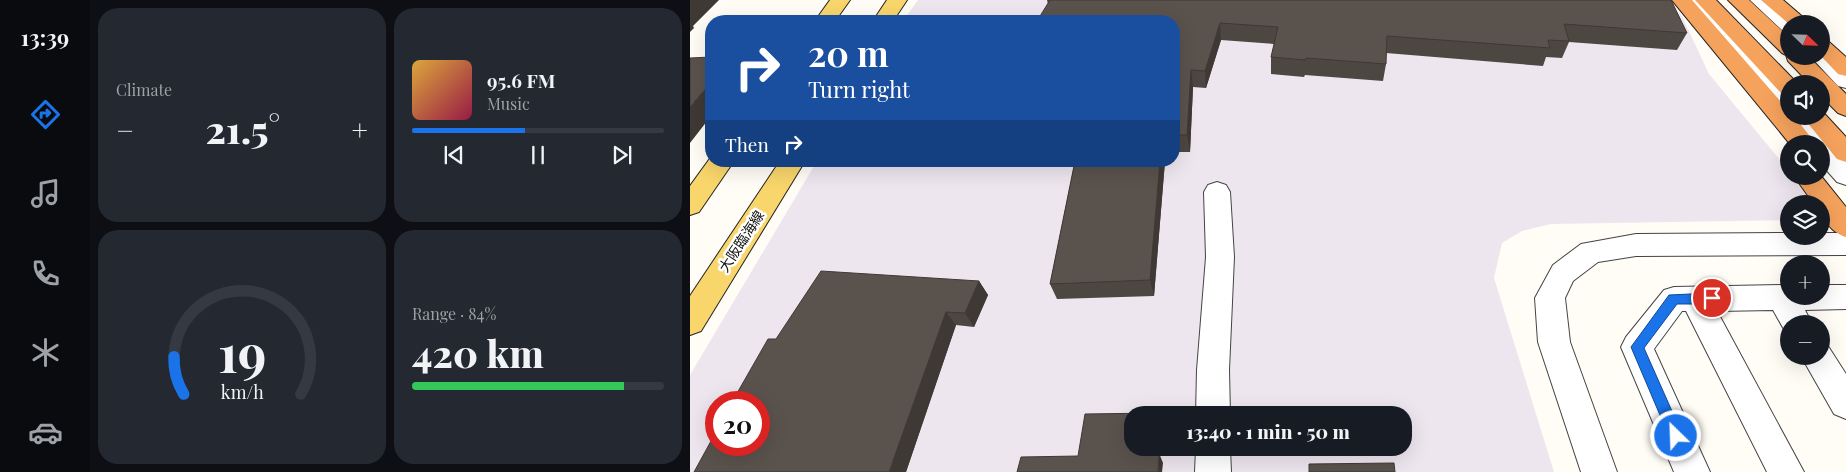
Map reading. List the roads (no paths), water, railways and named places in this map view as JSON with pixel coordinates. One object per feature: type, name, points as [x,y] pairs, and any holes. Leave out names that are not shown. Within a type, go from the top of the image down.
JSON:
[{"type":"highway","points":[[1682,0],[1796,135]]},
{"type":"highway","points":[[1705,0],[1780,79]]},
{"type":"highway","points":[[1738,0],[1780,40]]},
{"type":"highway","points":[[1771,0],[1787,15]]},
{"type":"highway","points":[[1699,22],[1780,140]]},
{"type":"highway","points":[[1830,49],[1846,62]]},
{"type":"highway","points":[[1830,54],[1846,69]]},
{"type":"highway","points":[[1805,65],[1846,108]]},
{"type":"highway","points":[[1822,125],[1846,153]]},
{"type":"highway","points":[[1830,176],[1846,195]]},
{"type":"highway","points":[[1814,185],[1846,227]]},
{"type":"main road","points":[[829,15],[840,0]]},
{"type":"main road","points":[[887,15],[896,0]]},
{"type":"main road","points":[[690,205],[718,167]]},
{"type":"main road","name":"大阪臨海線","points":[[690,322],[789,167]]},
{"type":"street","points":[[1690,0],[1780,98]]},
{"type":"street","points":[[1760,0],[1783,15]]},
{"type":"street","points":[[1829,65],[1846,82]]},
{"type":"street","points":[[1803,125],[1811,135]]},
{"type":"street","points":[[1830,157],[1846,176]]},
{"type":"street","points":[[1213,406],[1213,370],[1220,257],[1217,192]]},
{"type":"street","points":[[1599,472],[1554,342],[1550,298],[1563,273],[1591,252],[1636,246],[1846,244]]},
{"type":"street","points":[[1692,472],[1637,347],[1674,299],[1780,297]]},
{"type":"street","points":[[1830,297],[1846,297]]},
{"type":"street","points":[[1695,299],[1786,472]]},
{"type":"street","points":[[1823,365],[1846,403]]},
{"type":"street","points":[[1213,456],[1213,472]]}]
